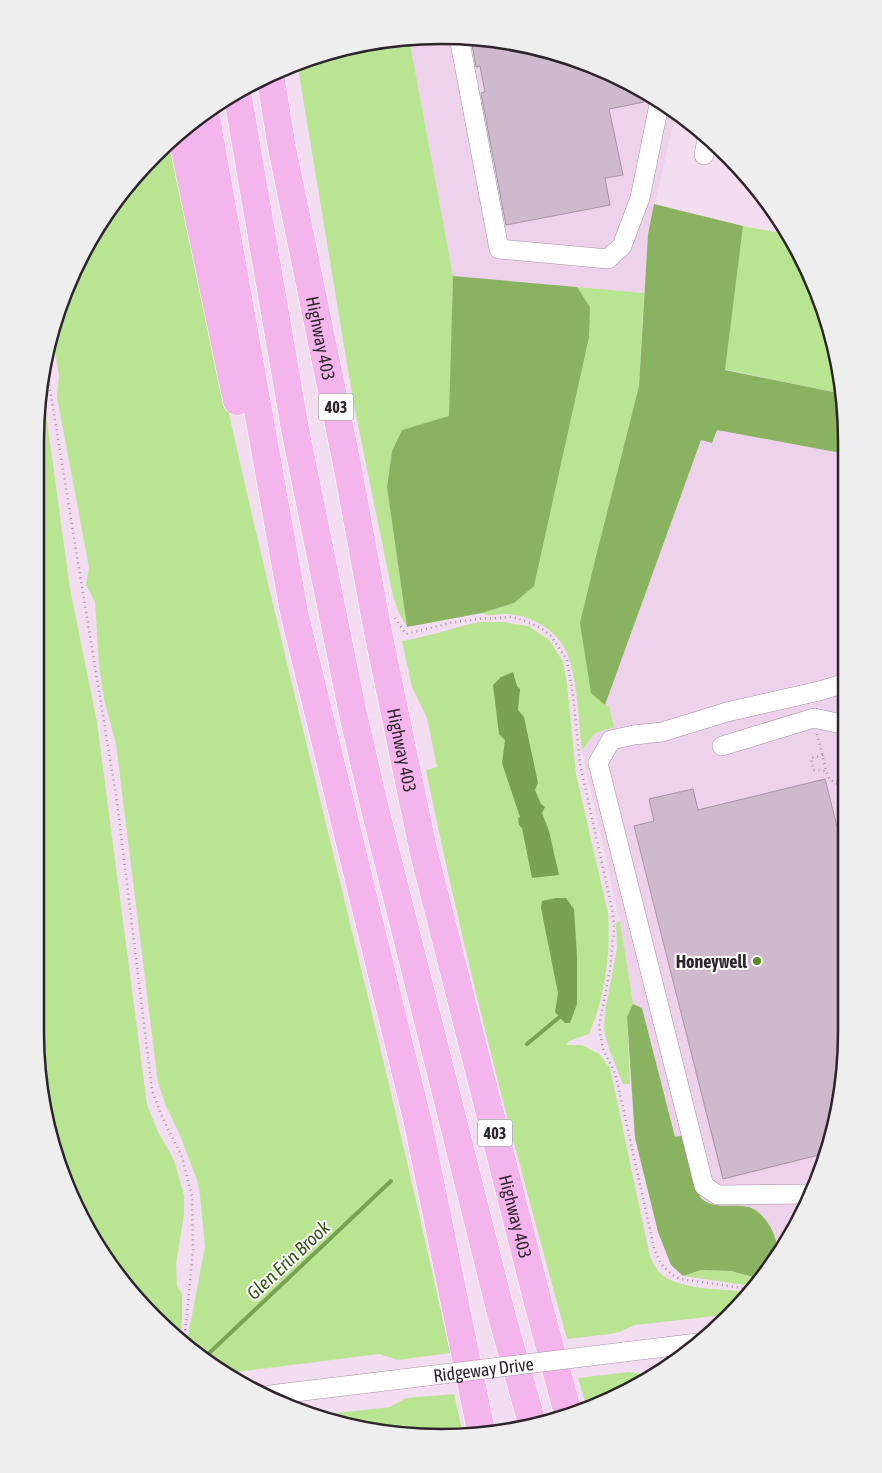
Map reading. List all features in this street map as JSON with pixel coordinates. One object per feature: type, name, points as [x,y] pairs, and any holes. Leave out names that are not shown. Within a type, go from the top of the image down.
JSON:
[{"type":"highway","points":[[282,148],[292,105],[288,74]]},
{"type":"highway","name":"Highway 403","points":[[271,82],[282,148],[423,849],[538,1303],[567,1409]]},
{"type":"highway","points":[[238,99],[295,429],[353,714],[501,1313],[531,1419]]},
{"type":"highway","points":[[207,121],[294,612],[418,1123],[480,1427]]},
{"type":"highway","points":[[183,139],[190,181],[266,538],[294,612]]},
{"type":"street","points":[[460,45],[499,249],[608,259],[622,246],[640,198],[658,109]]},
{"type":"street","points":[[803,1194],[718,1195],[704,1186],[598,763],[611,740],[662,732],[727,712],[838,685]]},
{"type":"street","points":[[722,746],[814,718],[838,722]]},
{"type":"street","name":"Ridgeway Drive","points":[[278,1394],[686,1344]]},
{"type":"path","points":[[48,380],[118,802],[152,1090],[162,1116],[182,1156],[192,1196],[193,1250],[184,1335]]},
{"type":"path","points":[[393,614],[406,634],[450,623],[512,617],[541,628],[551,636],[567,660],[580,764],[613,913],[612,954],[599,1026],[600,1040],[618,1085],[654,1248],[661,1265],[671,1275],[680,1279],[745,1288]]},
{"type":"path","points":[[817,733],[826,771],[830,780],[838,784]]},
{"type":"path","points":[[822,755],[811,758],[813,770],[826,771]]},
{"type":"shaded area","points":[[441,44],[493,47],[544,57],[593,74],[617,85],[640,97],[674,120],[648,234],[644,293],[453,276],[410,45]]},
{"type":"shaded area","points":[[410,45],[453,276],[450,417],[402,430],[392,451],[387,487],[407,627],[399,613],[393,596],[353,400],[298,70],[338,57],[364,51]]},
{"type":"shaded area","points":[[175,146],[218,364],[252,516],[396,1113],[450,1353],[398,1360],[379,1354],[236,1372],[188,1338],[205,1247],[201,1204],[198,1183],[158,1083],[116,744],[104,699],[99,665],[95,602],[86,585],[89,567],[57,397],[59,375],[55,348],[57,338],[74,289],[85,265],[97,242],[126,199],[142,179]]},
{"type":"shaded area","points":[[654,204],[743,226],[725,370],[835,392],[838,453],[717,430],[712,443],[701,440],[605,705],[591,693],[580,623],[639,386],[648,234]]},
{"type":"shaded area","points":[[743,226],[779,233],[797,265],[817,313],[831,364],[835,392],[723,369]]},
{"type":"shaded area","points":[[453,276],[577,287],[590,307],[589,337],[534,586],[514,603],[482,613],[407,627],[387,487],[392,451],[402,430],[449,416]]},
{"type":"shaded area","points":[[577,287],[644,293],[639,386],[597,552],[605,705],[609,706],[614,727],[595,733],[582,750],[573,673],[566,651],[560,641],[546,628],[527,618],[510,614],[490,615],[482,613],[514,603],[590,307]]},
{"type":"shaded area","points":[[45,409],[70,589],[97,722],[147,1105],[158,1132],[174,1160],[184,1195],[184,1214],[176,1264],[177,1286],[182,1294],[181,1332],[142,1294],[97,1231],[74,1184],[65,1160],[57,1135],[47,1084],[44,1032]]},
{"type":"shaded area","points":[[716,430],[838,453],[838,1032],[835,1084],[825,1135],[817,1160],[797,1208],[775,1247],[775,1233],[767,1222],[750,1208],[717,1206],[704,1201],[700,1197],[685,1135],[675,1137],[642,1008],[633,1004],[620,921],[582,750],[594,733],[701,440],[709,443],[715,439]]},
{"type":"shaded area","points":[[480,622],[504,622],[528,626],[549,640],[563,662],[576,774],[608,913],[609,928],[606,974],[595,1020],[589,1034],[569,1041],[566,1045],[582,1045],[599,1054],[610,1068],[650,1257],[660,1273],[668,1279],[689,1286],[742,1292],[719,1316],[635,1325],[610,1334],[567,1339],[474,985],[426,770],[437,767],[427,718],[412,687],[402,641]]},
{"type":"shaded area","points":[[513,672],[517,686],[520,689],[518,710],[524,717],[538,783],[535,790],[541,804],[545,807],[542,813],[549,831],[559,875],[532,878],[522,828],[519,825],[518,818],[520,817],[502,763],[505,740],[499,734],[493,685],[501,677]]},
{"type":"shaded area","points":[[566,898],[574,909],[577,956],[577,1004],[570,1023],[565,1023],[555,1012],[558,993],[541,908],[542,901]]},
{"type":"shaded area","points":[[620,921],[633,1004],[627,1017],[630,1084],[623,1084],[609,1049],[604,1030],[605,1011],[617,949],[616,923]]},
{"type":"shaded area","points":[[633,1004],[642,1008],[675,1137],[685,1135],[700,1197],[711,1204],[743,1206],[755,1210],[766,1220],[774,1234],[776,1244],[754,1277],[731,1271],[701,1270],[683,1276],[671,1265],[658,1232],[635,1138],[627,1017]]},
{"type":"shaded area","points":[[701,1270],[731,1271],[754,1277],[747,1285],[683,1276]]},
{"type":"shaded area","points":[[629,1372],[643,1374],[585,1402],[578,1378]]},
{"type":"shaded area","points":[[454,1394],[462,1428],[389,1426],[331,1414],[390,1407],[406,1398]]},
{"type":"building","points":[[472,45],[518,51],[544,57],[593,74],[644,99],[644,102],[609,109],[623,175],[605,178],[610,205],[506,225],[481,93],[485,92],[480,66],[476,67]]},
{"type":"building","name":"Honeywell","points":[[825,779],[838,830],[837,1058],[831,1109],[819,1155],[723,1179],[634,826],[654,821],[649,799],[693,789],[698,810]]},
{"type":"waterway","name":"Glen Erin Brook","points":[[527,1044],[562,1015]]},
{"type":"waterway","name":"Glen Erin Brook","points":[[208,1354],[391,1181]]},
{"type":"place","name":"Honeywell","points":[[757,961]]}]
